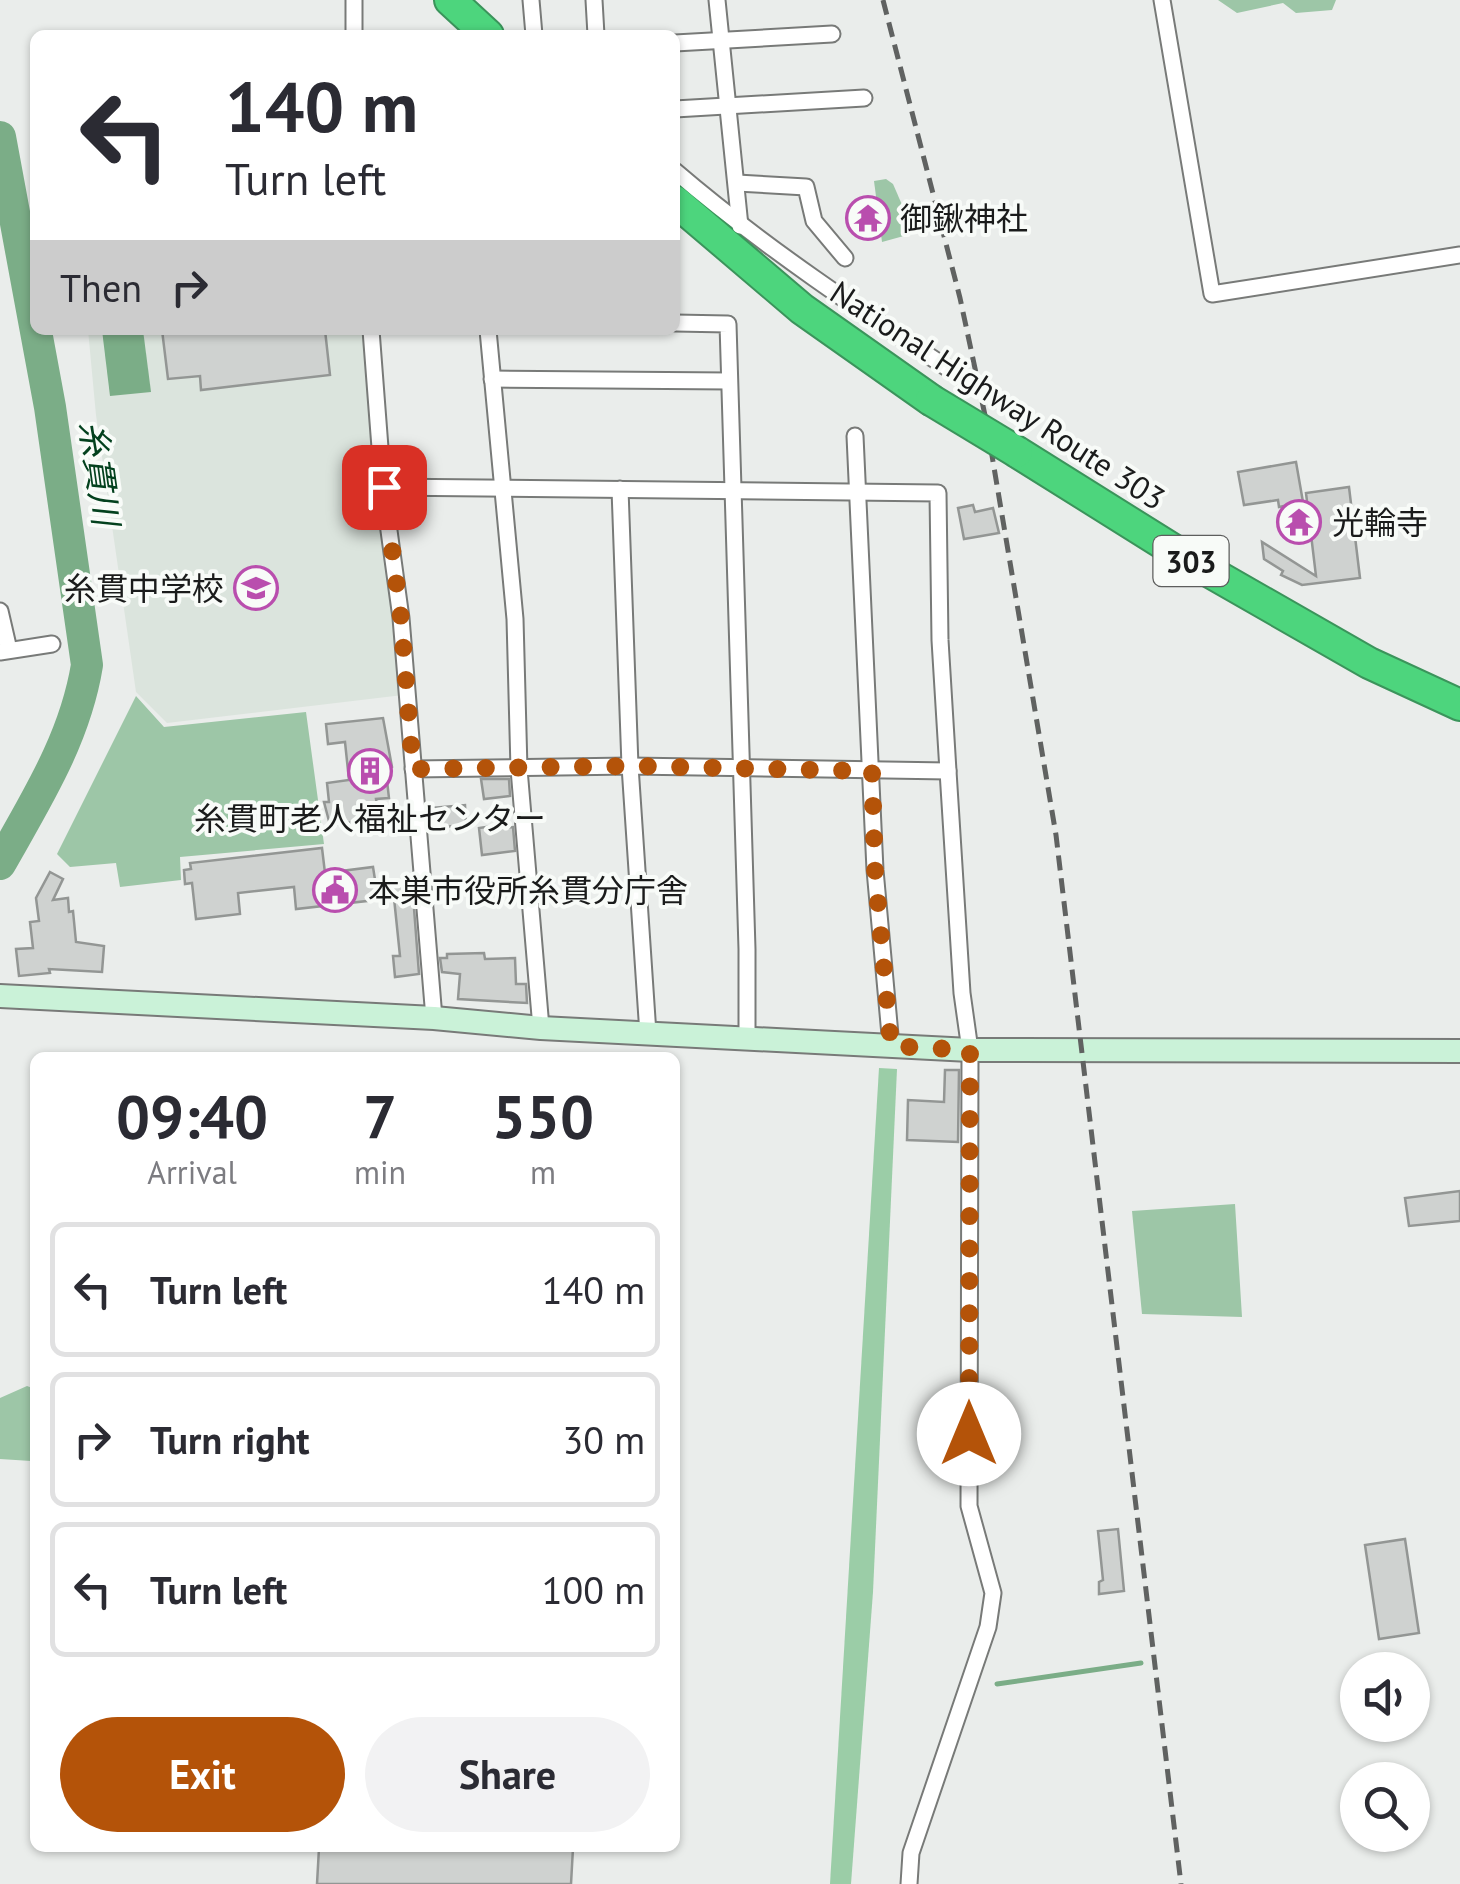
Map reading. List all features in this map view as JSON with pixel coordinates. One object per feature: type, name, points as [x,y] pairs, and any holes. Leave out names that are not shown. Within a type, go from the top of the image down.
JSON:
[{"type":"highway","points":[[450,0],[479,30]]},
{"type":"highway","name":"National Highway Route 303","points":[[680,205],[802,309],[931,400],[1196,564],[1397,678],[1460,706]]},
{"type":"street","points":[[354,0],[354,30]]},
{"type":"street","points":[[531,0],[534,30]]},
{"type":"street","points":[[594,0],[596,30]]},
{"type":"street","points":[[717,0],[740,226]]},
{"type":"street","points":[[1162,0],[1212,294],[1460,255]]},
{"type":"street","points":[[680,43],[832,34]]},
{"type":"street","points":[[680,110],[864,98]]},
{"type":"street","points":[[680,175],[824,288],[961,377]]},
{"type":"street","points":[[737,183],[806,187],[814,220],[845,258]]},
{"type":"street","points":[[680,323],[728,324],[748,949],[747,1039]]},
{"type":"street","points":[[371,335],[384,487],[401,618],[434,1018]]},
{"type":"street","points":[[488,335],[515,619],[519,768],[541,1028]]},
{"type":"street","points":[[492,379],[729,382]]},
{"type":"street","points":[[855,436],[875,870],[891,1046]]},
{"type":"street","points":[[384,487],[938,493],[940,640],[962,993],[970,1050],[969,1506],[993,1592],[988,1627],[911,1853],[909,1884]]},
{"type":"street","points":[[620,490],[630,766],[648,1034]]},
{"type":"street","points":[[0,611],[4,651],[52,644]]},
{"type":"street","points":[[413,769],[630,766],[948,771]]},
{"type":"street","points":[[0,996],[970,1050],[1460,1051]]},
{"type":"shaded area","points":[[1218,0],[1336,0],[1332,10],[1296,13],[1283,3],[1237,13]]},
{"type":"shaded area","points":[[886,179],[893,184],[913,230],[911,234],[882,242],[874,181]]},
{"type":"shaded area","name":"糸貫中学校","points":[[88,335],[368,335],[403,695],[167,723],[136,692],[96,415]]},
{"type":"shaded area","points":[[103,335],[144,335],[151,392],[110,396]]},
{"type":"shaded area","points":[[136,696],[164,727],[306,712],[324,844],[180,857],[181,880],[120,887],[116,863],[70,867],[57,854]]},
{"type":"shaded area","points":[[879,1068],[897,1069],[873,1592],[851,1884],[830,1884]]},
{"type":"shaded area","points":[[1235,1204],[1242,1317],[1142,1314],[1132,1211]]},
{"type":"shaded area","points":[[30,1387],[30,1461],[0,1459],[0,1398]]},
{"type":"building","points":[[163,335],[326,335],[330,375],[201,390],[200,376],[168,379]]},
{"type":"building","points":[[1296,462],[1303,502],[1279,507],[1278,500],[1244,505],[1238,472]]},
{"type":"building","points":[[1349,487],[1360,578],[1302,585],[1281,575],[1283,571],[1264,559],[1262,542],[1316,576],[1306,493]]},
{"type":"building","points":[[973,505],[975,512],[993,508],[999,533],[964,539],[958,508]]},
{"type":"building","name":"糸貫町老人福祉センター","points":[[383,718],[392,767],[386,772],[389,798],[376,799],[379,819],[330,825],[324,802],[329,802],[327,783],[349,780],[345,742],[328,744],[326,724]]},
{"type":"building","points":[[481,779],[509,779],[510,796],[484,799]]},
{"type":"building","points":[[465,805],[466,825],[433,828],[432,808]]},
{"type":"building","points":[[513,827],[515,851],[482,855],[479,828]]},
{"type":"building","name":"本巣市役所糸貫分庁舎","points":[[322,848],[325,873],[373,867],[376,886],[412,882],[419,974],[395,977],[393,956],[400,956],[394,898],[296,909],[294,887],[238,893],[240,914],[196,919],[192,883],[185,884],[184,870],[191,869],[190,863]]},
{"type":"building","points":[[50,872],[63,879],[53,900],[68,898],[76,942],[104,946],[102,972],[49,969],[50,973],[19,976],[16,949],[33,948],[30,922],[39,921],[36,898]]},
{"type":"building","points":[[484,953],[485,959],[515,958],[516,984],[526,984],[527,1003],[458,999],[460,974],[442,972],[440,958],[447,958],[447,954]]},
{"type":"building","points":[[945,1070],[959,1070],[958,1142],[907,1140],[908,1100],[944,1102]]},
{"type":"building","points":[[1460,1191],[1460,1221],[1409,1226],[1405,1198]]},
{"type":"building","points":[[1118,1529],[1124,1591],[1099,1594],[1099,1582],[1103,1580],[1098,1531]]},
{"type":"building","points":[[1405,1539],[1419,1633],[1379,1639],[1365,1545]]},
{"type":"building","points":[[319,1852],[573,1852],[571,1884],[317,1884]]},
{"type":"waterway","name":"糸貫川","points":[[0,137],[30,299]]},
{"type":"waterway","name":"糸貫川","points":[[0,864],[64,744],[87,665],[37,335]]},
{"type":"waterway","points":[[997,1684],[1141,1663]]},
{"type":"railway","points":[[883,0],[960,298],[986,420],[1056,835],[1181,1884]]},
{"type":"place","name":"御鍬神社","points":[[868,218]]},
{"type":"place","name":"光輪寺","points":[[1299,522]]},
{"type":"place","name":"糸貫中学校","points":[[256,588]]},
{"type":"place","name":"糸貫町老人福祉センター","points":[[370,771]]},
{"type":"place","name":"本巣市役所糸貫分庁舎","points":[[335,890]]},
{"type":"route","points":[[384,487],[401,618],[413,769],[630,766],[872,771],[875,870],[891,1046],[970,1050],[969,1434]]}]
